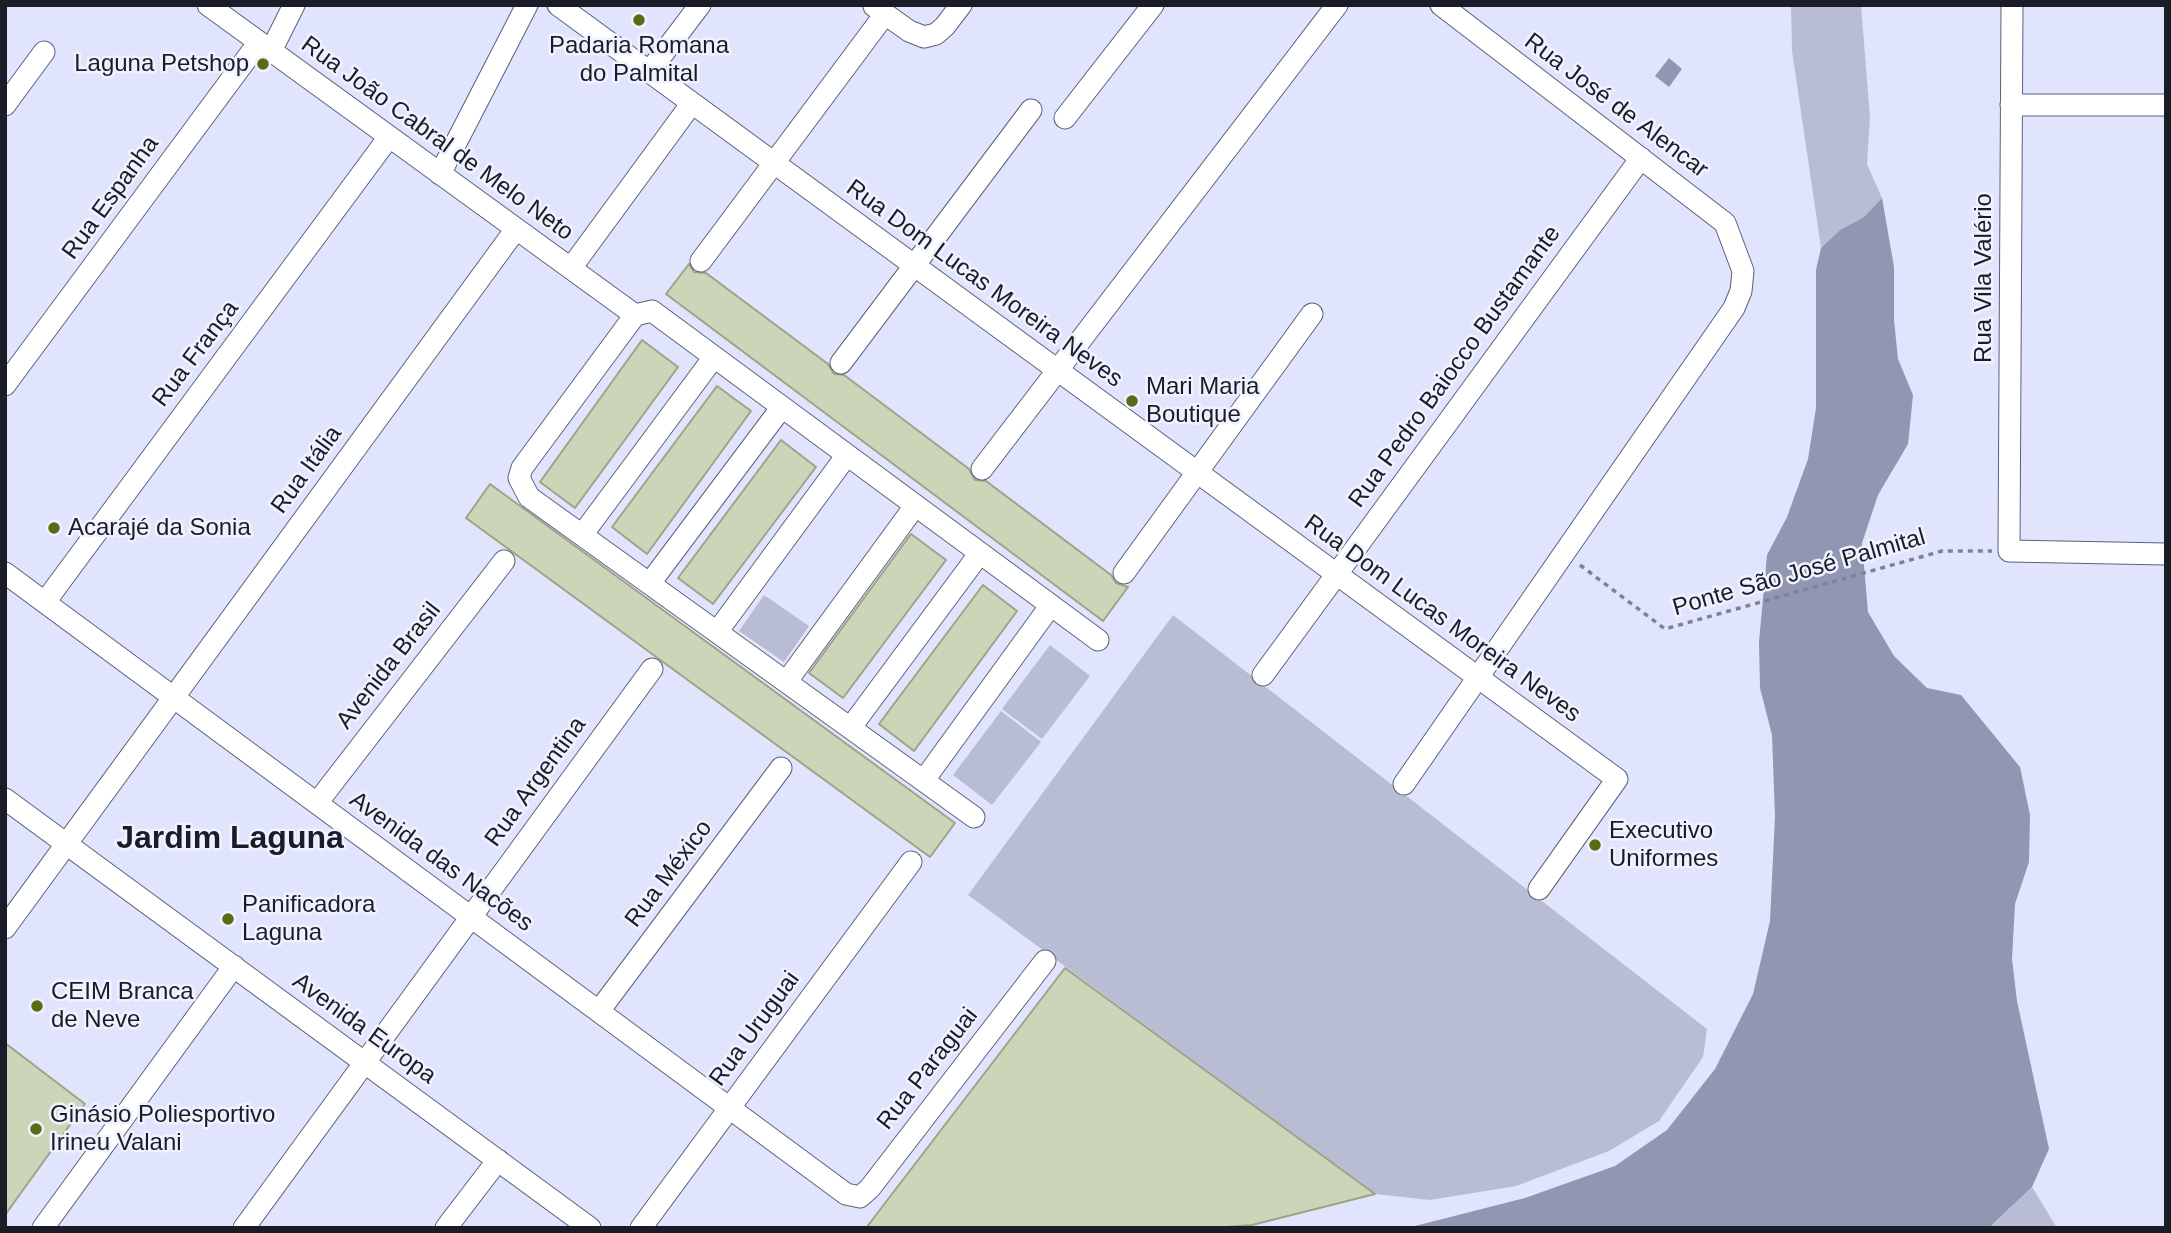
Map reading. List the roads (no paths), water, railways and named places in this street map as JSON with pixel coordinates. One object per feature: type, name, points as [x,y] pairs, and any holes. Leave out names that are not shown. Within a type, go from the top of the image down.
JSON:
[{"type":"street","name":"Rua João Cabral de Melo Neto","points":[[208,5],[635,315]]},
{"type":"street","name":"Rua Espanha","points":[[5,385],[294,5]]},
{"type":"street","points":[[440,174],[527,5]]},
{"type":"street","name":"Rua Dom Lucas Moreira Neves","points":[[558,5],[1617,779],[1539,889]]},
{"type":"street","points":[[649,72],[700,5]]},
{"type":"street","points":[[701,261],[774,163],[880,9],[908,31],[924,37],[936,34],[961,5]]},
{"type":"street","points":[[1065,118],[1153,5]]},
{"type":"street","points":[[982,469],[1337,5]]},
{"type":"street","name":"Rua José de Alencar","points":[[1441,5],[1726,223],[1743,271],[1741,291],[1734,309],[1478,677]]},
{"type":"street","name":"Rua Vila Valério","points":[[2012,5],[2009,551],[2166,554]]},
{"type":"street","points":[[5,105],[44,52]]},
{"type":"street","points":[[570,268],[692,103]]},
{"type":"street","points":[[2011,106],[2166,105]]},
{"type":"street","points":[[841,363],[1031,110]]},
{"type":"street","name":"Rua França","points":[[45,602],[389,137]]},
{"type":"street","name":"Rua Pedro Baiocco Bustamante","points":[[1263,675],[1641,158]]},
{"type":"street","name":"Rua Itália","points":[[5,928],[516,229]]},
{"type":"street","points":[[974,817],[529,497],[519,478],[522,468],[635,315],[652,311],[1098,639]]},
{"type":"street","points":[[1124,573],[1312,314]]},
{"type":"street","points":[[582,535],[714,357]]},
{"type":"street","points":[[650,583],[782,407]]},
{"type":"street","points":[[717,632],[846,455]]},
{"type":"street","points":[[787,681],[915,506]]},
{"type":"street","points":[[851,727],[980,553]]},
{"type":"street","name":"Avenida Brasil","points":[[317,803],[503,561]]},
{"type":"street","name":"Avenida das Nacões","points":[[5,573],[846,1194]]},
{"type":"street","points":[[924,780],[1051,605]]},
{"type":"street","name":"Rua Argentina","points":[[244,1228],[363,1061],[652,669]]},
{"type":"street","points":[[1404,784],[1478,677]]},
{"type":"street","name":"Rua México","points":[[599,1012],[781,768]]},
{"type":"street","name":"Avenida Europa","points":[[5,799],[590,1228]]},
{"type":"street","name":"Rua Uruguai","points":[[641,1228],[911,862]]},
{"type":"street","name":"Rua Paraguai","points":[[846,1194],[860,1197],[870,1188],[1045,961]]},
{"type":"street","points":[[43,1228],[234,966]]},
{"type":"street","points":[[446,1228],[498,1160]]},
{"type":"place","name":"Padaria Romana do Palmital","points":[[639,20]]},
{"type":"place","name":"Laguna Petshop","points":[[263,64]]},
{"type":"place","name":"Mari Maria Boutique","points":[[1132,401]]},
{"type":"place","name":"Acarajé da Sonia","points":[[54,528]]},
{"type":"place","name":"Executivo Uniformes","points":[[1595,845]]},
{"type":"place","name":"Panificadora Laguna","points":[[228,919]]},
{"type":"place","name":"CEIM Branca de Neve","points":[[37,1006]]},
{"type":"place","name":"Ginásio Poliesportivo Irineu Valani","points":[[36,1129]]},
{"type":"district","name":"Jardim Laguna","points":[[230,839]]}]
